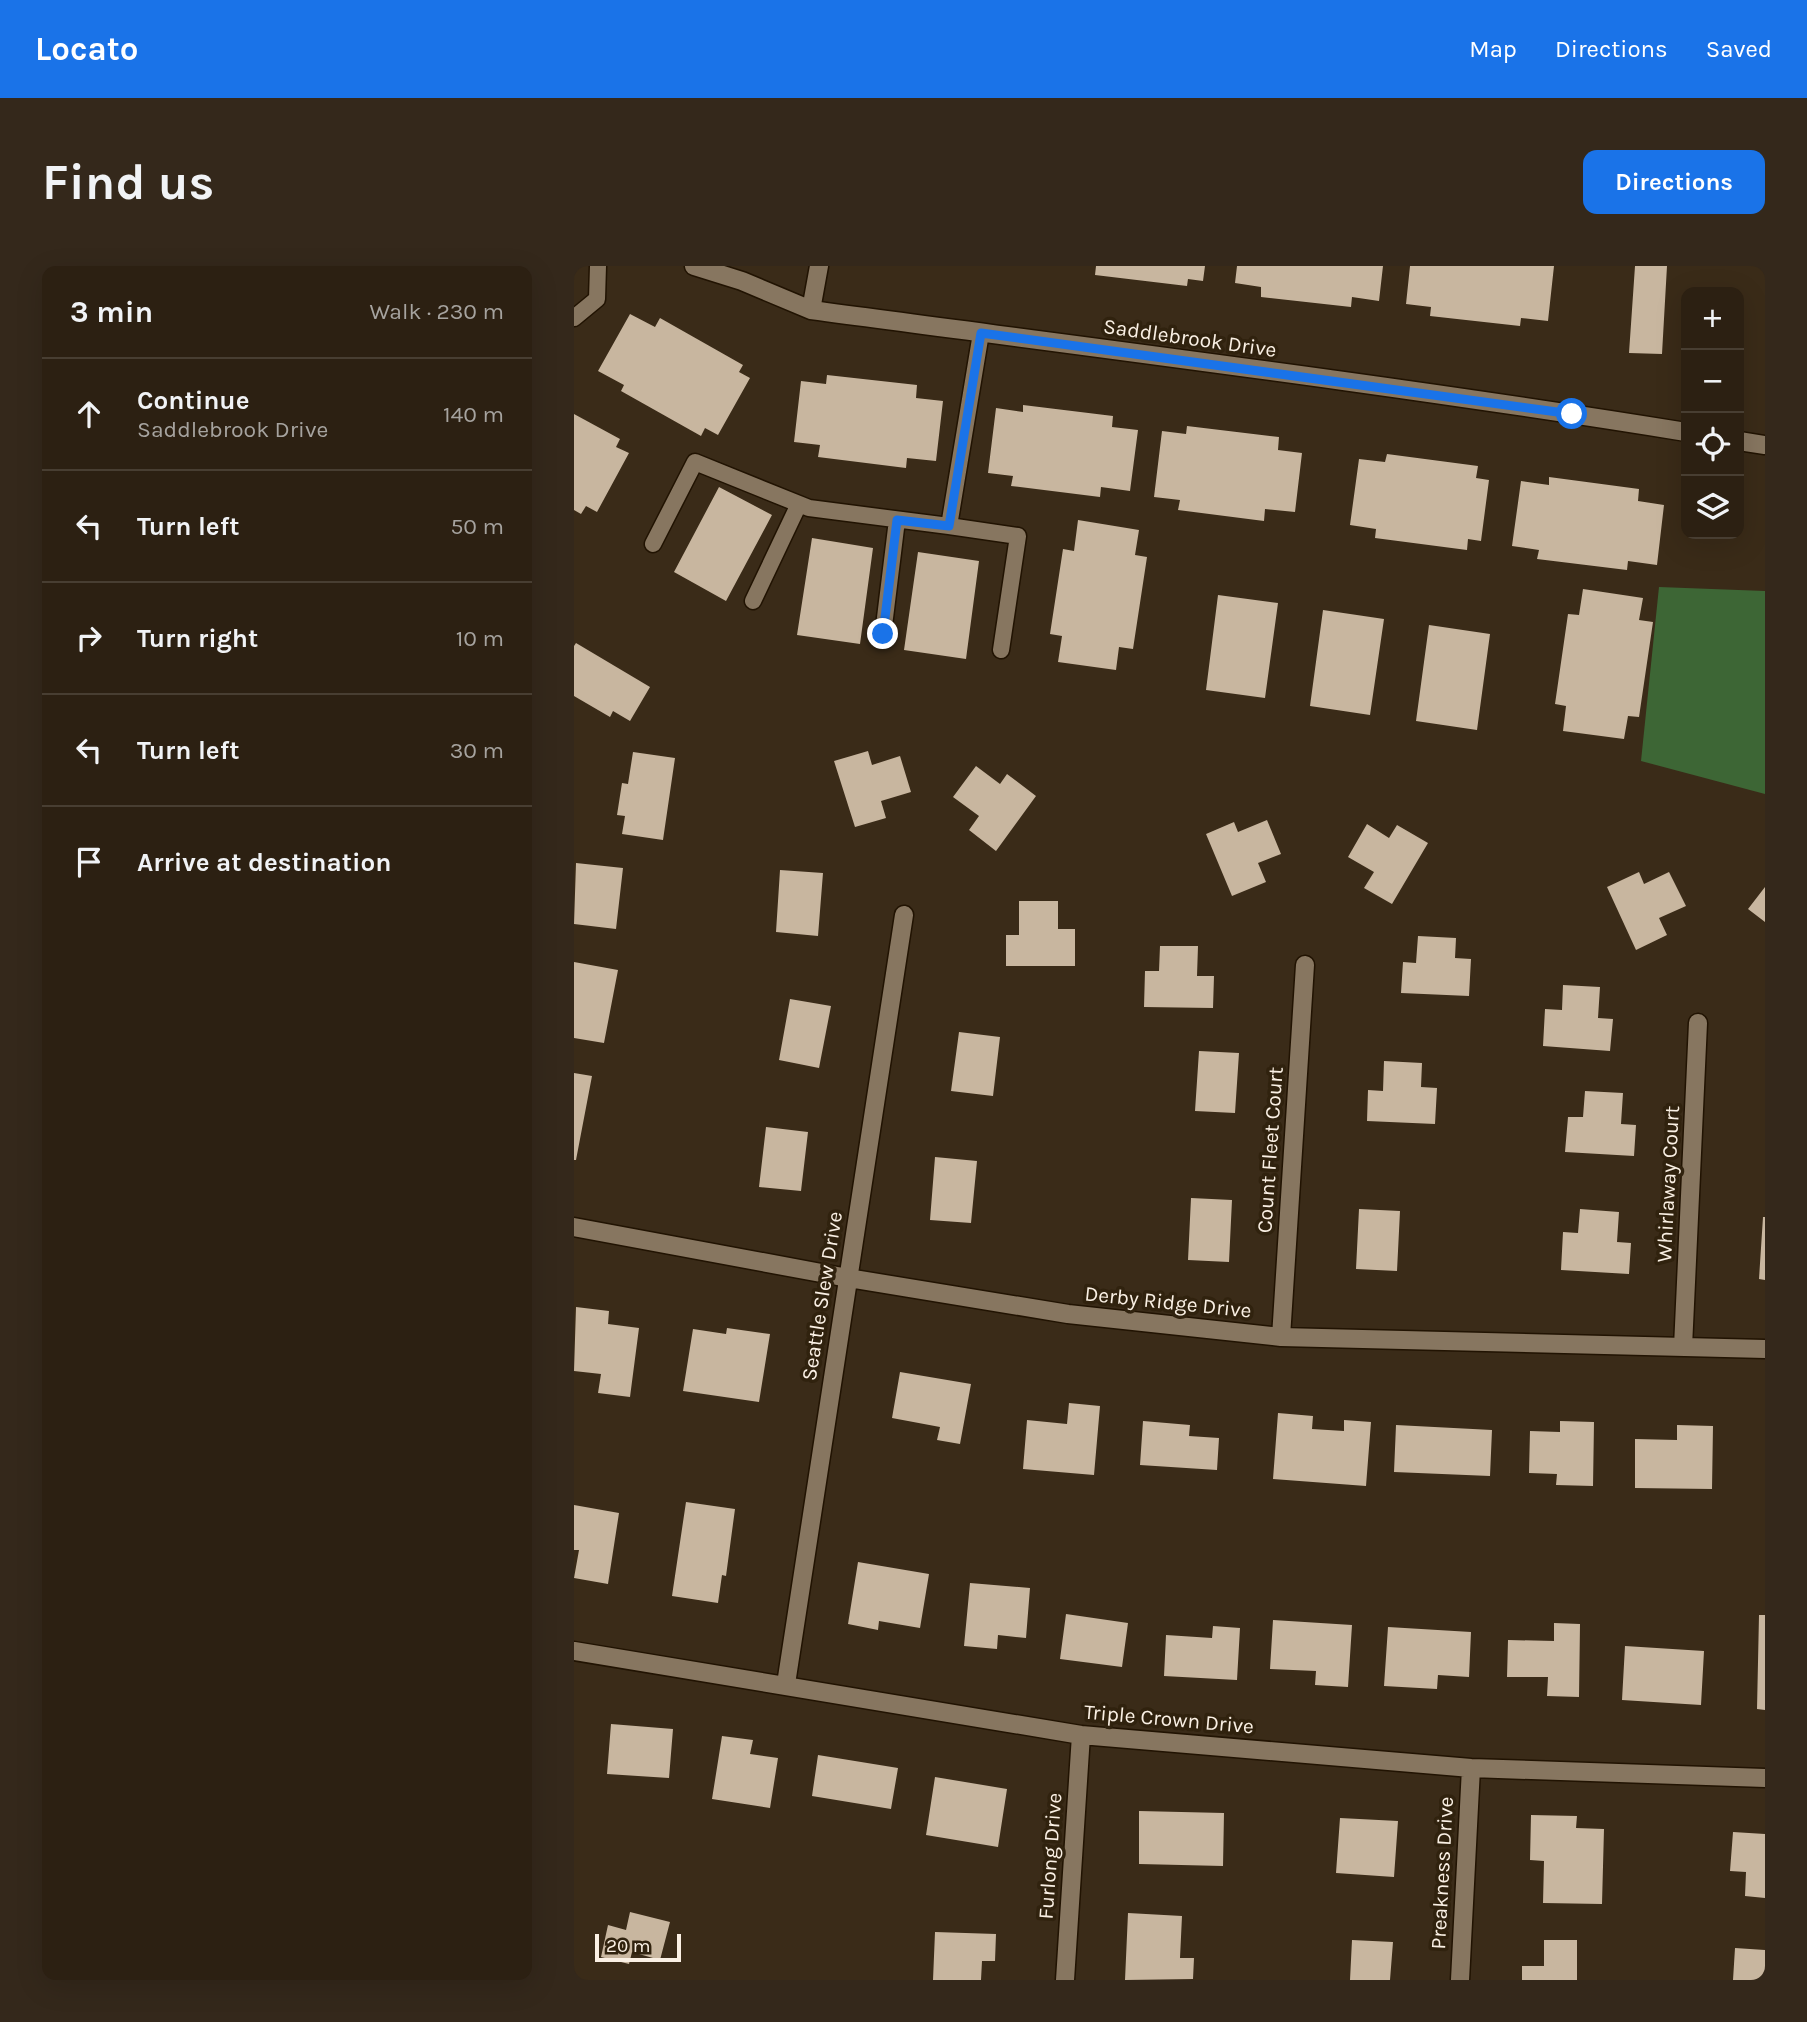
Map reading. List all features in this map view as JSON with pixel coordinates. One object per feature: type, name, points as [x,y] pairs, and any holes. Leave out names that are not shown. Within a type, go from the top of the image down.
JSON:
[{"type":"street","name":"Saddlebrook Drive","points":[[694,266],[741,281],[811,310],[1449,396],[1681,431]]},
{"type":"street","points":[[811,310],[819,266]]},
{"type":"street","points":[[1744,442],[1765,445]]},
{"type":"street","name":"Seattle Slew Drive","points":[[786,1684],[904,915]]},
{"type":"street","name":"Count Fleet Court","points":[[1280,1337],[1305,965]]},
{"type":"street","name":"Whirlaway Court","points":[[1683,1347],[1698,1023]]},
{"type":"street","name":"Derby Ridge Drive","points":[[574,1227],[848,1278],[1068,1314],[1280,1337],[1765,1349]]},
{"type":"street","name":"Triple Crown Drive","points":[[574,1651],[1081,1735],[1471,1768],[1765,1778]]},
{"type":"street","name":"Furlong Drive","points":[[1065,1980],[1081,1735]]},
{"type":"street","name":"Preakness Drive","points":[[1460,1980],[1471,1768]]},
{"type":"lane","points":[[574,318],[597,299],[598,266]]},
{"type":"lane","points":[[949,526],[981,333]]},
{"type":"lane","points":[[653,544],[695,462],[809,508],[1018,536],[1001,650]]},
{"type":"lane","points":[[753,601],[799,504]]},
{"type":"lane","points":[[883,634],[897,520]]},
{"type":"green space","points":[[1659,587],[1765,591],[1765,794],[1641,761]]},
{"type":"building","points":[[1096,266],[1205,266],[1203,281],[1188,279],[1187,286],[1095,275]]},
{"type":"building","points":[[1237,266],[1383,266],[1379,301],[1352,297],[1351,307],[1261,297],[1261,287],[1235,283]]},
{"type":"building","points":[[1410,266],[1554,266],[1548,321],[1521,318],[1520,326],[1430,316],[1431,307],[1406,304]]},
{"type":"building","points":[[1635,266],[1667,266],[1662,354],[1629,353]]},
{"type":"building","points":[[630,314],[655,327],[660,318],[743,365],[739,372],[750,378],[718,435],[705,428],[701,436],[621,391],[624,385],[598,371]]},
{"type":"building","points":[[827,375],[917,385],[916,398],[943,401],[936,461],[907,458],[906,468],[818,457],[820,445],[794,442],[801,381],[826,384]]},
{"type":"building","points":[[1023,405],[1113,416],[1112,427],[1138,430],[1130,491],[1101,487],[1100,497],[1011,486],[1013,476],[988,473],[996,408],[1023,412]]},
{"type":"building","points":[[574,414],[620,439],[616,447],[629,453],[597,512],[586,506],[581,514],[574,510]]},
{"type":"building","points":[[1187,426],[1279,437],[1278,450],[1302,453],[1295,512],[1265,509],[1264,521],[1178,510],[1180,500],[1154,497],[1162,431],[1186,434]]},
{"type":"building","points":[[1387,454],[1478,466],[1476,478],[1489,480],[1481,541],[1468,539],[1467,550],[1375,538],[1376,529],[1350,525],[1359,459],[1385,462]]},
{"type":"building","points":[[1549,477],[1639,489],[1638,501],[1664,505],[1657,565],[1628,561],[1627,570],[1537,559],[1539,550],[1512,546],[1521,481],[1549,485]]},
{"type":"building","points":[[719,487],[772,515],[726,601],[674,572]]},
{"type":"building","points":[[1078,520],[1139,530],[1135,555],[1147,557],[1133,649],[1119,647],[1116,670],[1058,662],[1062,636],[1050,634],[1063,549],[1074,551]]},
{"type":"building","points":[[812,538],[873,548],[860,644],[797,635]]},
{"type":"building","points":[[918,552],[979,561],[966,659],[904,650]]},
{"type":"building","points":[[1583,589],[1643,598],[1639,620],[1653,622],[1639,717],[1628,716],[1624,739],[1563,731],[1566,706],[1555,704],[1568,614],[1579,615]]},
{"type":"building","points":[[1218,595],[1278,603],[1265,698],[1206,690]]},
{"type":"building","points":[[1323,610],[1384,619],[1370,715],[1310,706]]},
{"type":"building","points":[[1429,625],[1490,634],[1477,730],[1416,721]]},
{"type":"building","points":[[576,643],[650,687],[630,721],[613,711],[610,717],[574,696]]},
{"type":"building","points":[[868,751],[872,765],[900,756],[911,792],[881,801],[886,818],[855,827],[834,761]]},
{"type":"building","points":[[633,752],[675,758],[663,840],[622,834],[625,816],[617,815],[622,783],[628,784]]},
{"type":"building","points":[[976,766],[1000,784],[1007,774],[1036,796],[996,851],[969,830],[979,816],[953,797]]},
{"type":"building","points":[[1267,820],[1281,854],[1258,863],[1266,882],[1232,896],[1206,834],[1234,822],[1238,832]]},
{"type":"building","points":[[1367,824],[1389,838],[1397,825],[1428,843],[1392,904],[1364,888],[1374,872],[1348,857]]},
{"type":"building","points":[[576,863],[623,868],[616,929],[574,924]]},
{"type":"building","points":[[780,870],[823,873],[818,936],[776,932]]},
{"type":"building","points":[[1639,872],[1644,884],[1669,872],[1686,906],[1659,918],[1667,935],[1636,950],[1607,887]]},
{"type":"building","points":[[1765,887],[1765,922],[1748,909]]},
{"type":"building","points":[[1019,901],[1058,901],[1058,929],[1075,929],[1075,966],[1006,966],[1006,935],[1019,935]]},
{"type":"building","points":[[1418,936],[1456,938],[1455,958],[1471,959],[1469,996],[1401,993],[1403,962],[1416,963]]},
{"type":"building","points":[[1160,946],[1198,946],[1197,976],[1214,976],[1213,1008],[1144,1007],[1145,971],[1159,971]]},
{"type":"building","points":[[574,962],[618,970],[604,1043],[574,1038]]},
{"type":"building","points":[[1563,985],[1600,987],[1598,1018],[1613,1019],[1610,1051],[1543,1046],[1545,1009],[1562,1010]]},
{"type":"building","points":[[790,999],[831,1006],[819,1068],[779,1060]]},
{"type":"building","points":[[959,1032],[1000,1037],[993,1096],[951,1091]]},
{"type":"building","points":[[1199,1051],[1239,1053],[1235,1113],[1195,1111]]},
{"type":"building","points":[[1384,1061],[1422,1063],[1421,1087],[1437,1088],[1435,1124],[1367,1121],[1368,1090],[1383,1091]]},
{"type":"building","points":[[574,1073],[592,1076],[576,1160],[574,1160]]},
{"type":"building","points":[[1585,1091],[1623,1093],[1621,1124],[1636,1125],[1634,1156],[1565,1152],[1568,1117],[1583,1117]]},
{"type":"building","points":[[766,1127],[808,1132],[801,1191],[759,1187]]},
{"type":"building","points":[[935,1157],[977,1161],[971,1223],[930,1220]]},
{"type":"building","points":[[1191,1198],[1232,1200],[1229,1262],[1188,1260]]},
{"type":"building","points":[[1359,1209],[1400,1211],[1397,1271],[1356,1269]]},
{"type":"building","points":[[1580,1209],[1619,1212],[1617,1242],[1631,1243],[1629,1274],[1561,1270],[1563,1232],[1578,1233]]},
{"type":"building","points":[[1765,1217],[1765,1280],[1759,1279]]},
{"type":"building","points":[[576,1307],[609,1311],[608,1324],[639,1328],[630,1397],[598,1393],[601,1374],[574,1371]]},
{"type":"building","points":[[727,1328],[770,1334],[759,1402],[683,1391],[693,1329],[726,1334]]},
{"type":"building","points":[[900,1372],[971,1384],[960,1444],[937,1440],[940,1427],[892,1418]]},
{"type":"building","points":[[1069,1403],[1100,1406],[1094,1475],[1023,1469],[1027,1420],[1067,1424]]},
{"type":"building","points":[[1278,1413],[1313,1416],[1312,1429],[1344,1431],[1344,1420],[1371,1422],[1366,1486],[1273,1479]]},
{"type":"building","points":[[1143,1421],[1190,1425],[1189,1436],[1219,1438],[1217,1470],[1140,1465]]},
{"type":"building","points":[[1560,1421],[1594,1422],[1593,1486],[1556,1485],[1557,1474],[1529,1473],[1530,1431],[1560,1432]]},
{"type":"building","points":[[1396,1425],[1492,1430],[1490,1476],[1394,1472]]},
{"type":"building","points":[[1677,1425],[1713,1426],[1712,1489],[1635,1488],[1635,1439],[1677,1440]]},
{"type":"building","points":[[686,1502],[735,1509],[726,1576],[722,1575],[718,1603],[672,1596]]},
{"type":"building","points":[[574,1505],[619,1513],[608,1584],[574,1578],[579,1550],[574,1550]]},
{"type":"building","points":[[858,1562],[929,1574],[920,1628],[879,1621],[878,1630],[848,1624]]},
{"type":"building","points":[[970,1583],[1030,1588],[1026,1638],[998,1635],[997,1649],[964,1646]]},
{"type":"building","points":[[1066,1614],[1128,1623],[1122,1667],[1060,1659]]},
{"type":"building","points":[[1759,1615],[1765,1615],[1765,1710],[1757,1709]]},
{"type":"building","points":[[1273,1620],[1352,1625],[1348,1687],[1315,1685],[1316,1671],[1270,1669]]},
{"type":"building","points":[[1554,1623],[1580,1624],[1579,1697],[1547,1696],[1548,1677],[1507,1677],[1508,1640],[1554,1641]]},
{"type":"building","points":[[1213,1626],[1240,1628],[1237,1680],[1164,1676],[1166,1635],[1212,1638]]},
{"type":"building","points":[[1388,1627],[1471,1632],[1469,1677],[1438,1675],[1437,1689],[1384,1686]]},
{"type":"building","points":[[1625,1646],[1704,1651],[1701,1705],[1622,1700]]},
{"type":"building","points":[[611,1724],[673,1729],[669,1778],[607,1774]]},
{"type":"building","points":[[722,1736],[753,1740],[750,1754],[778,1758],[770,1808],[712,1799]]},
{"type":"building","points":[[818,1755],[898,1768],[891,1809],[812,1796]]},
{"type":"building","points":[[935,1777],[1007,1789],[998,1847],[926,1835]]},
{"type":"building","points":[[1139,1811],[1224,1813],[1223,1866],[1139,1864]]},
{"type":"building","points":[[1531,1815],[1577,1816],[1576,1828],[1604,1829],[1602,1904],[1543,1903],[1544,1861],[1530,1860]]},
{"type":"building","points":[[1340,1818],[1398,1821],[1394,1877],[1336,1873]]},
{"type":"building","points":[[1733,1832],[1765,1834],[1765,1898],[1745,1896],[1746,1872],[1730,1871]]},
{"type":"building","points":[[630,1912],[670,1922],[660,1960],[632,1952],[629,1964],[601,1957],[608,1925],[626,1930]]},
{"type":"building","points":[[1128,1913],[1182,1916],[1180,1958],[1194,1958],[1193,1979],[1125,1980]]},
{"type":"building","points":[[935,1932],[996,1934],[995,1961],[982,1961],[981,1980],[933,1980]]},
{"type":"building","points":[[1352,1940],[1393,1942],[1390,1980],[1350,1980]]},
{"type":"building","points":[[1544,1940],[1577,1940],[1577,1980],[1522,1980],[1522,1966],[1544,1966]]},
{"type":"building","points":[[1735,1948],[1765,1950],[1765,1980],[1733,1980]]},
{"type":"route","points":[[883,634],[897,520],[949,526],[981,333],[1572,414]]}]
